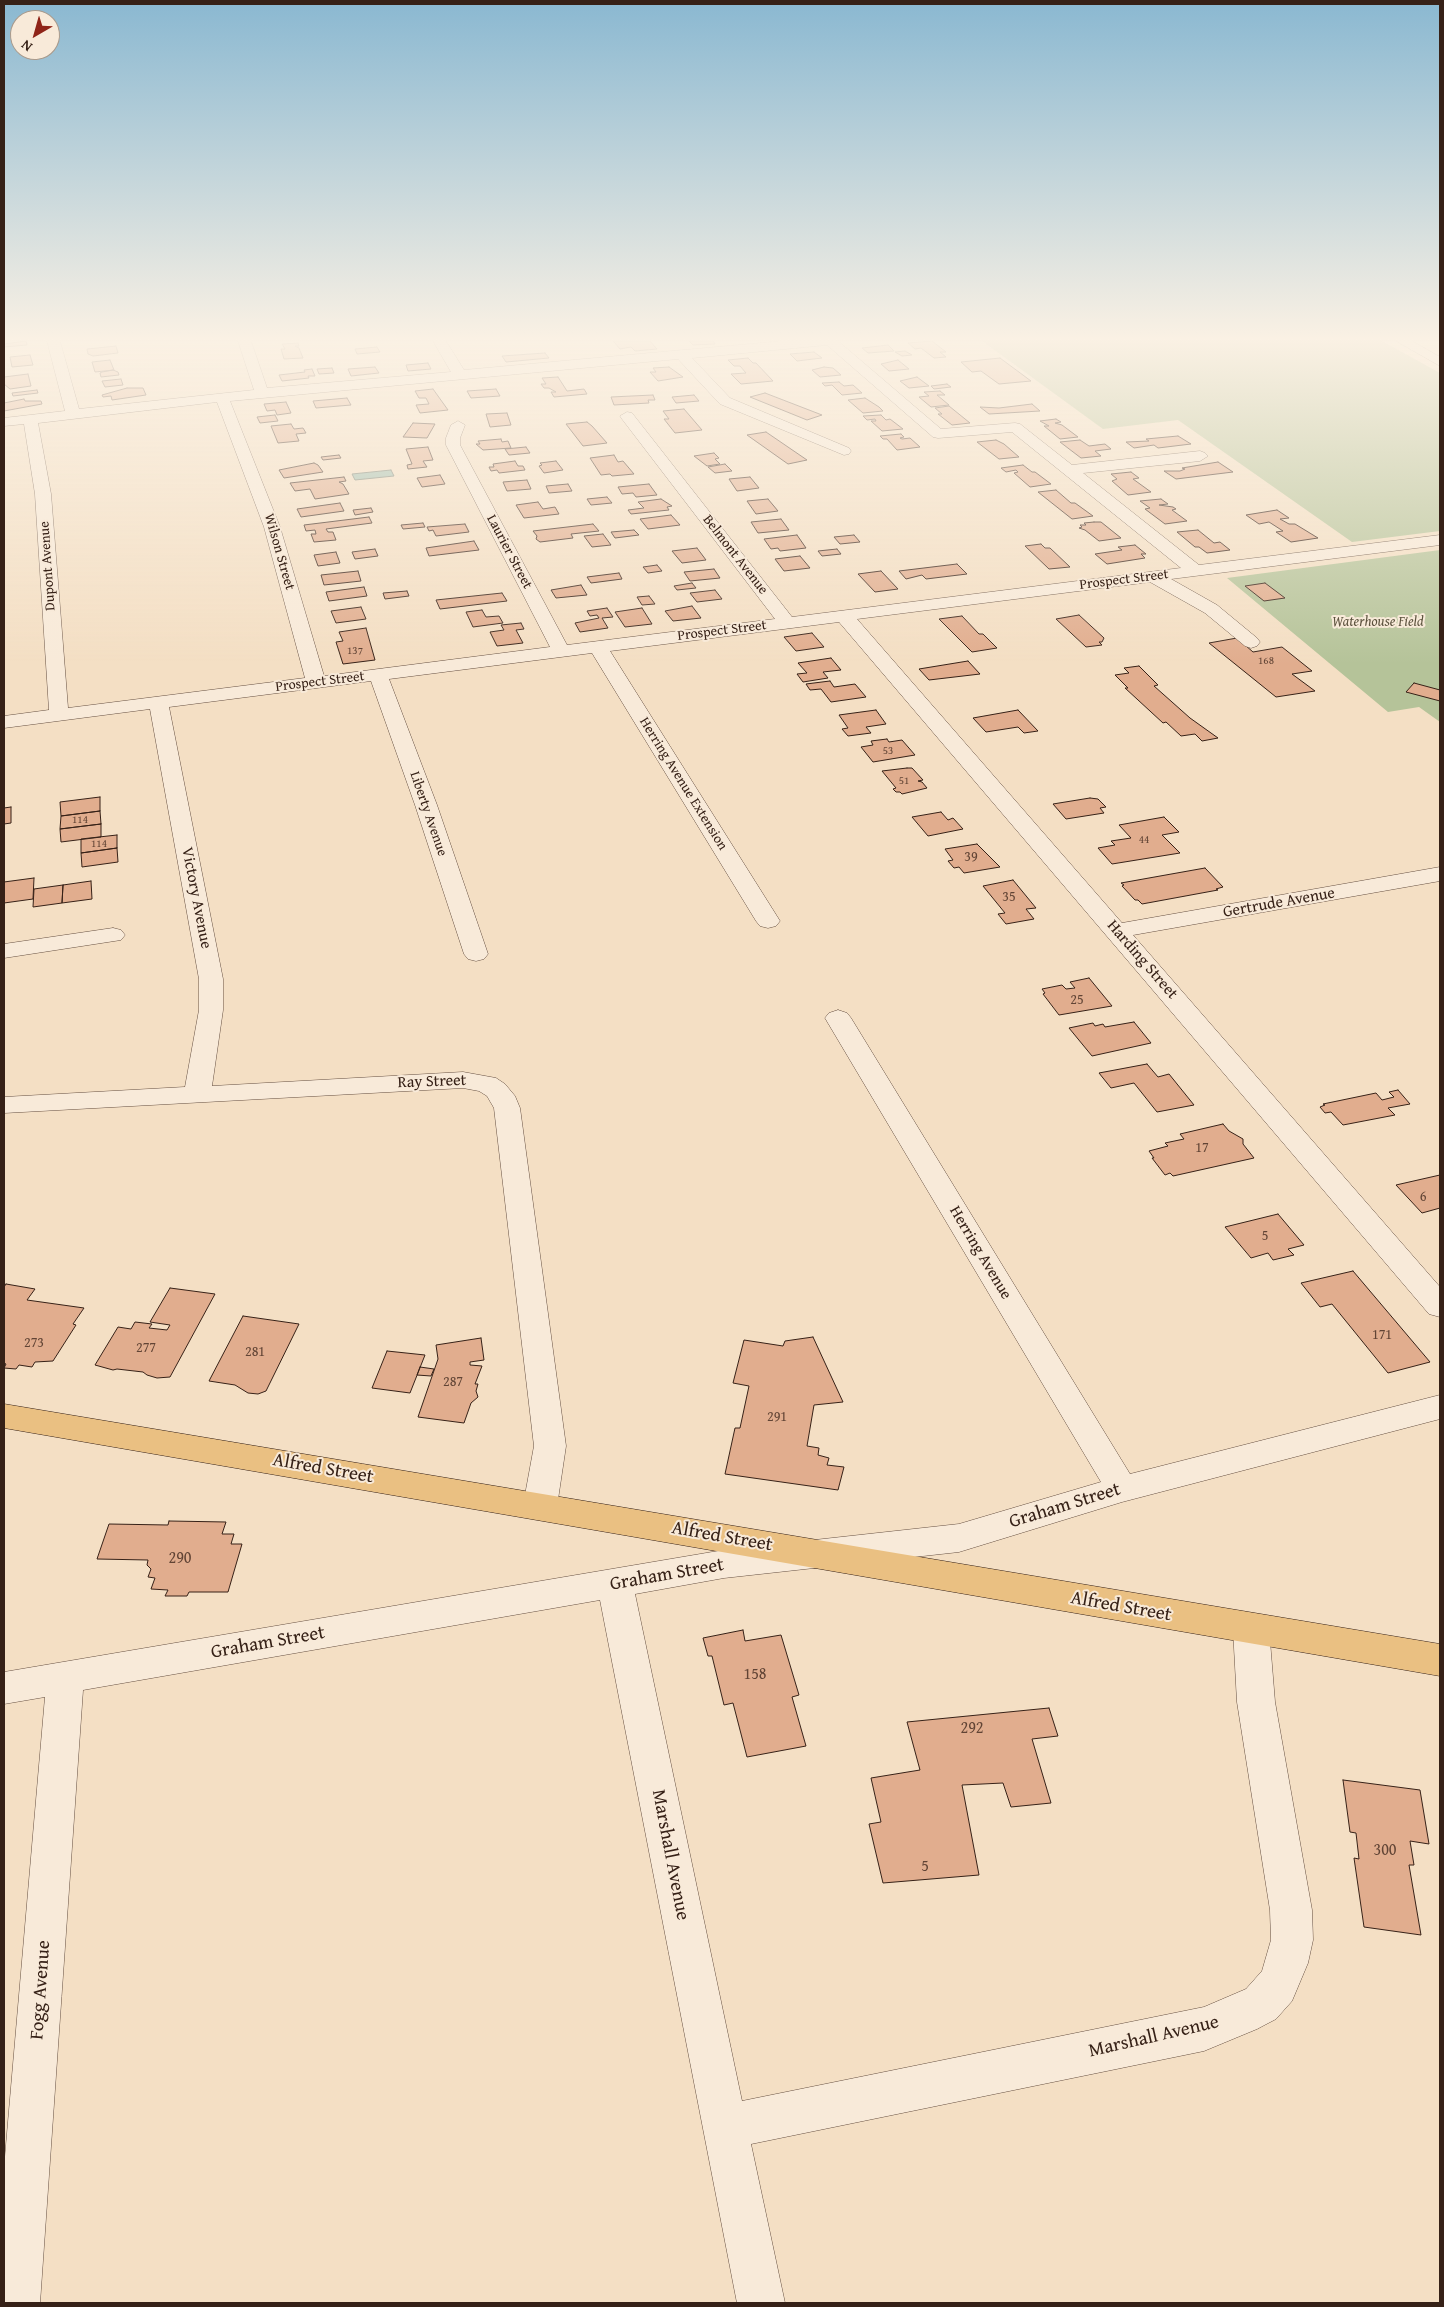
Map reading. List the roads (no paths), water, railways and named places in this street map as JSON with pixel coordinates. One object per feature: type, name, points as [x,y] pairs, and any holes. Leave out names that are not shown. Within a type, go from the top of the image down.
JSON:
[{"type":"main road","name":"Alfred Street","points":[[4,1416],[1440,1660]]},
{"type":"street","name":"Dupont Avenue","points":[[35,449],[43,494],[59,715]]},
{"type":"street","name":"Wilson Street","points":[[242,449],[272,527],[316,682]]},
{"type":"street","name":"Laurier Street","points":[[455,449],[561,651]]},
{"type":"street","name":"Belmont Avenue","points":[[652,449],[788,623]]},
{"type":"street","points":[[839,449],[844,451]]},
{"type":"street","points":[[1042,449],[1196,571]]},
{"type":"street","points":[[1069,470],[1200,456]]},
{"type":"street","name":"Prospect Street","points":[[4,722],[1440,540]]},
{"type":"street","points":[[1154,577],[1211,609],[1251,642]]},
{"type":"street","name":"Harding Street","points":[[844,616],[1440,1306]]},
{"type":"street","name":"Herring Avenue Extension","points":[[598,647],[768,922]]},
{"type":"street","name":"Liberty Avenue","points":[[378,674],[426,805],[476,954]]},
{"type":"street","name":"Victory Avenue","points":[[158,702],[211,980],[211,1010],[197,1095]]},
{"type":"street","name":"Gertrude Avenue","points":[[1117,931],[1440,874]]},
{"type":"street","points":[[4,952],[113,935]]},
{"type":"street","name":"Herring Avenue","points":[[838,1018],[1122,1488]]},
{"type":"street","name":"Ray Street","points":[[4,1106],[463,1080],[487,1084],[502,1096],[507,1108],[550,1446],[540,1506]]},
{"type":"street","name":"Graham Street","points":[[4,1688],[724,1564],[959,1538],[1122,1488],[1440,1407]]},
{"type":"street","name":"Marshall Avenue","points":[[615,1584],[761,2303]]},
{"type":"street","name":"Marshall Avenue","points":[[725,2127],[1204,2029],[1242,2014],[1261,2004],[1277,1986],[1287,1963],[1292,1940],[1291,1910],[1256,1702],[1251,1629]]},
{"type":"street","name":"Fogg Avenue","points":[[16,2303],[65,1678]]},
{"type":"park label","name":"Waterhouse Field","points":[[1378,622]]}]
